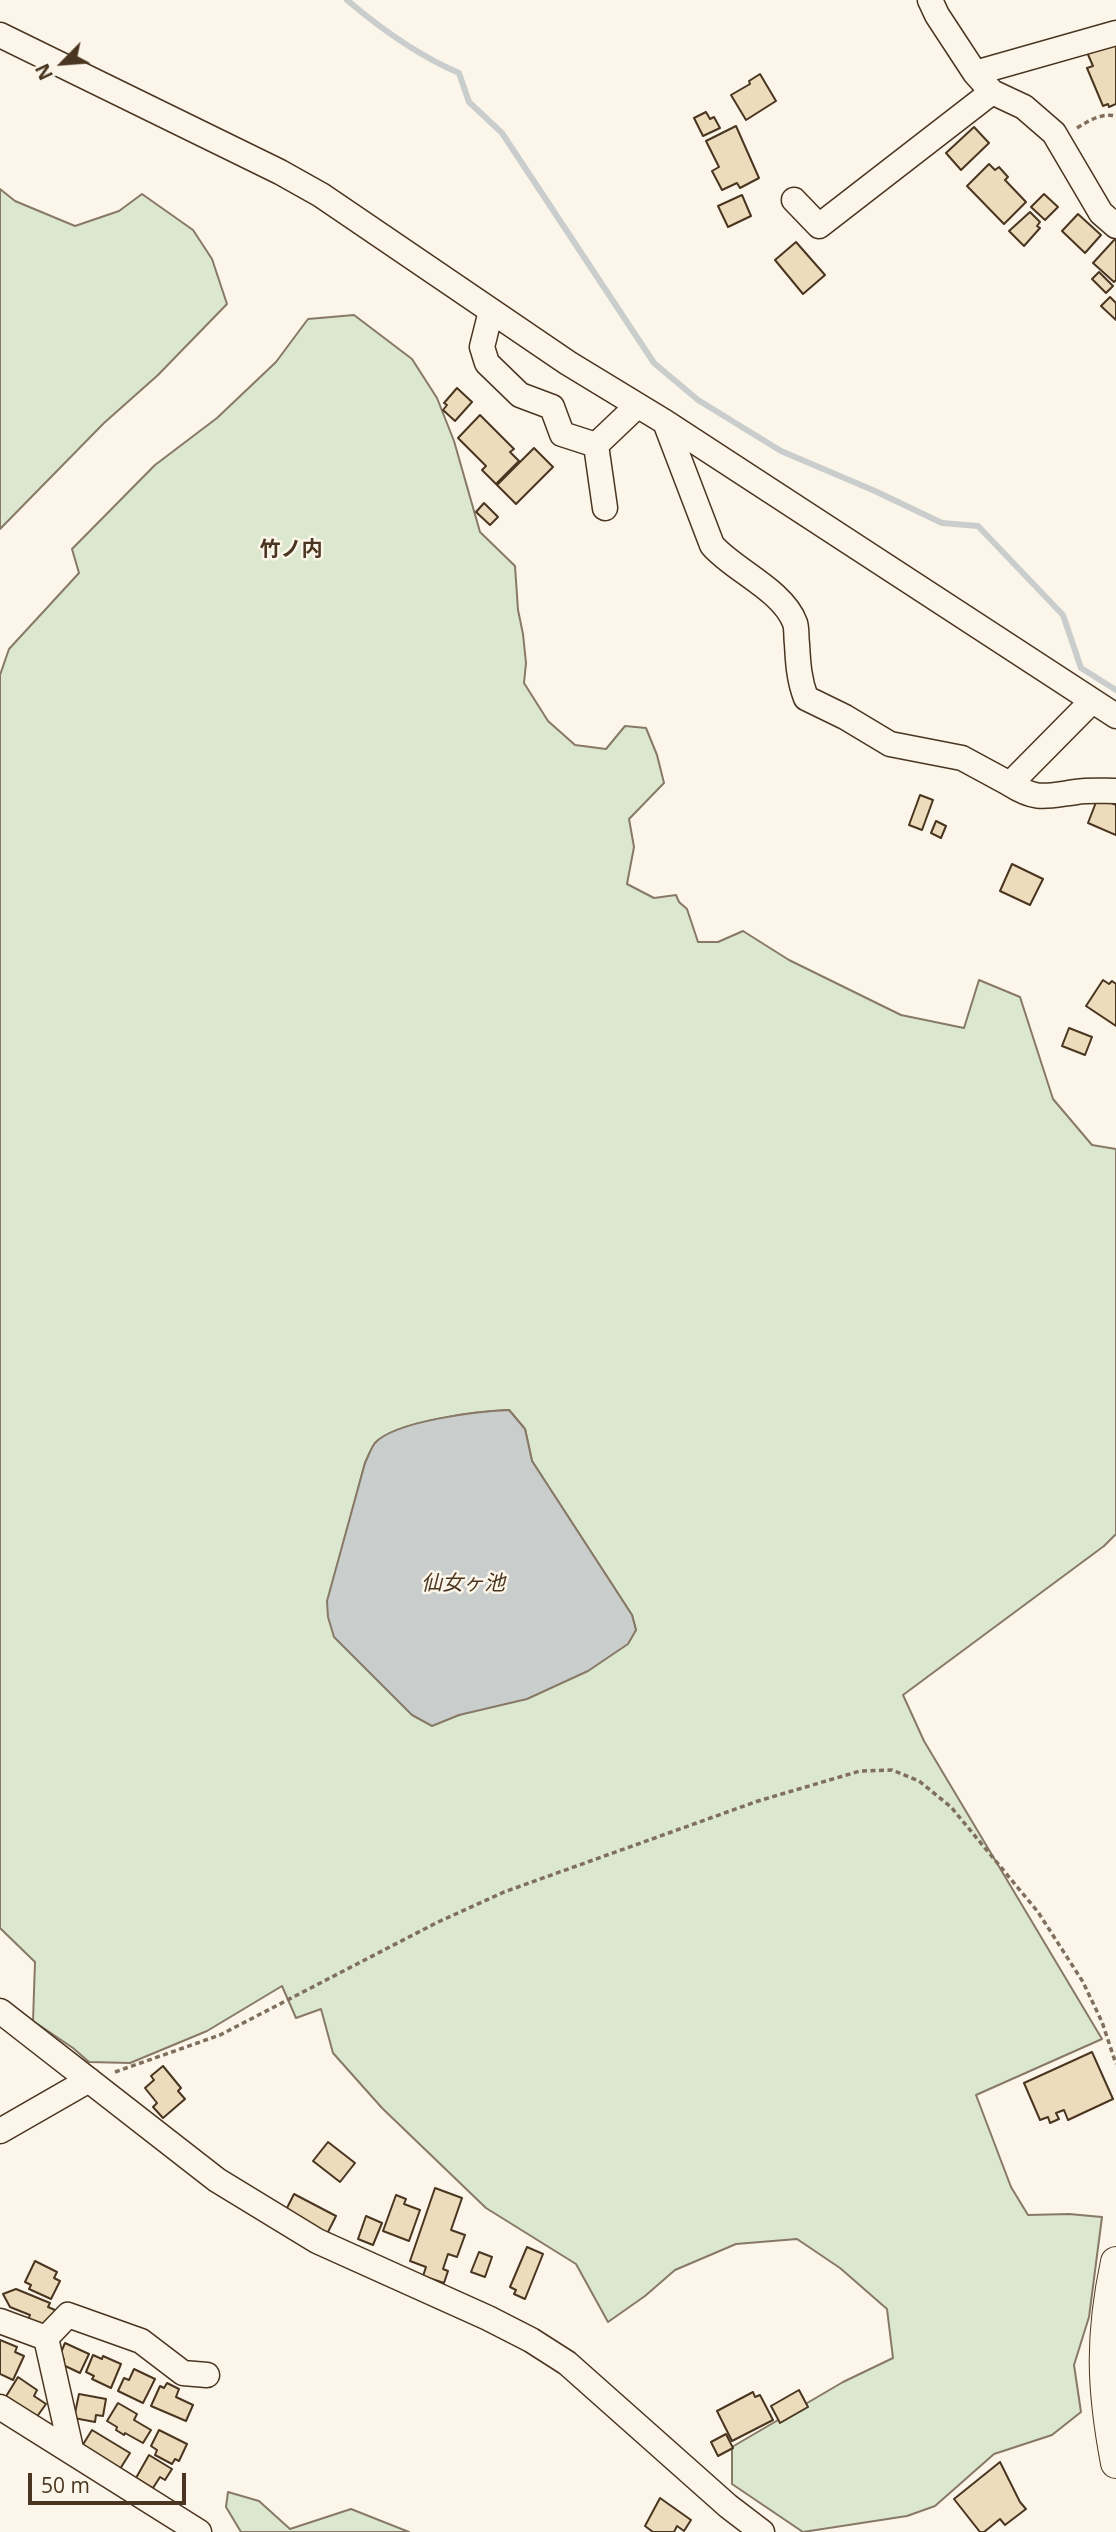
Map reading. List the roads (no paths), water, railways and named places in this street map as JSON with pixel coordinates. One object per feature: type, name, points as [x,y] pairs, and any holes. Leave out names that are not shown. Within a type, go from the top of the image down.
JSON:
[{"type":"main road","points":[[1116,2262],[1108,2299],[1103,2361],[1106,2413],[1116,2463]]},
{"type":"street","points":[[930,0],[975,73],[992,92],[1024,107],[1054,133],[1101,213],[1116,226]]},
{"type":"street","points":[[975,73],[1116,33]]},
{"type":"street","points":[[0,35],[280,172],[321,195],[491,311],[1116,716]]},
{"type":"street","points":[[794,200],[819,226],[992,92]]},
{"type":"street","points":[[491,311],[482,347],[487,363],[520,395],[552,407],[562,434],[596,445]]},
{"type":"street","points":[[596,445],[637,406]]},
{"type":"street","points":[[665,422],[712,545],[721,556],[755,578],[782,604],[795,623],[799,680],[806,698],[890,744],[962,758],[1018,789],[1050,798],[1073,792],[1116,791]]},
{"type":"street","points":[[596,445],[605,508]]},
{"type":"street","points":[[1018,789],[1093,701]]},
{"type":"street","points":[[0,2011],[217,2180],[317,2241],[488,2318],[531,2340],[567,2363],[727,2506],[762,2532]]},
{"type":"street","points":[[0,2131],[89,2080]]},
{"type":"street","points":[[46,2338],[68,2315],[141,2341],[183,2373],[207,2375]]},
{"type":"street","points":[[0,2321],[46,2338]]},
{"type":"street","points":[[46,2338],[71,2449]]},
{"type":"street","points":[[0,2407],[71,2449],[199,2532]]},
{"type":"water","name":"仙女ヶ池","points":[[509,1410],[525,1429],[532,1461],[632,1615],[636,1630],[628,1644],[588,1671],[527,1699],[459,1715],[432,1726],[412,1715],[334,1637],[327,1601],[365,1463],[375,1443],[385,1435],[418,1423],[478,1412]]},
{"type":"waterway","points":[[347,0],[400,41],[459,73],[469,102],[502,133],[654,363],[698,400],[781,451],[942,523],[978,526],[1063,615],[1081,668],[1116,690]]},
{"type":"district","name":"竹ノ内","points":[[291,550]]}]
